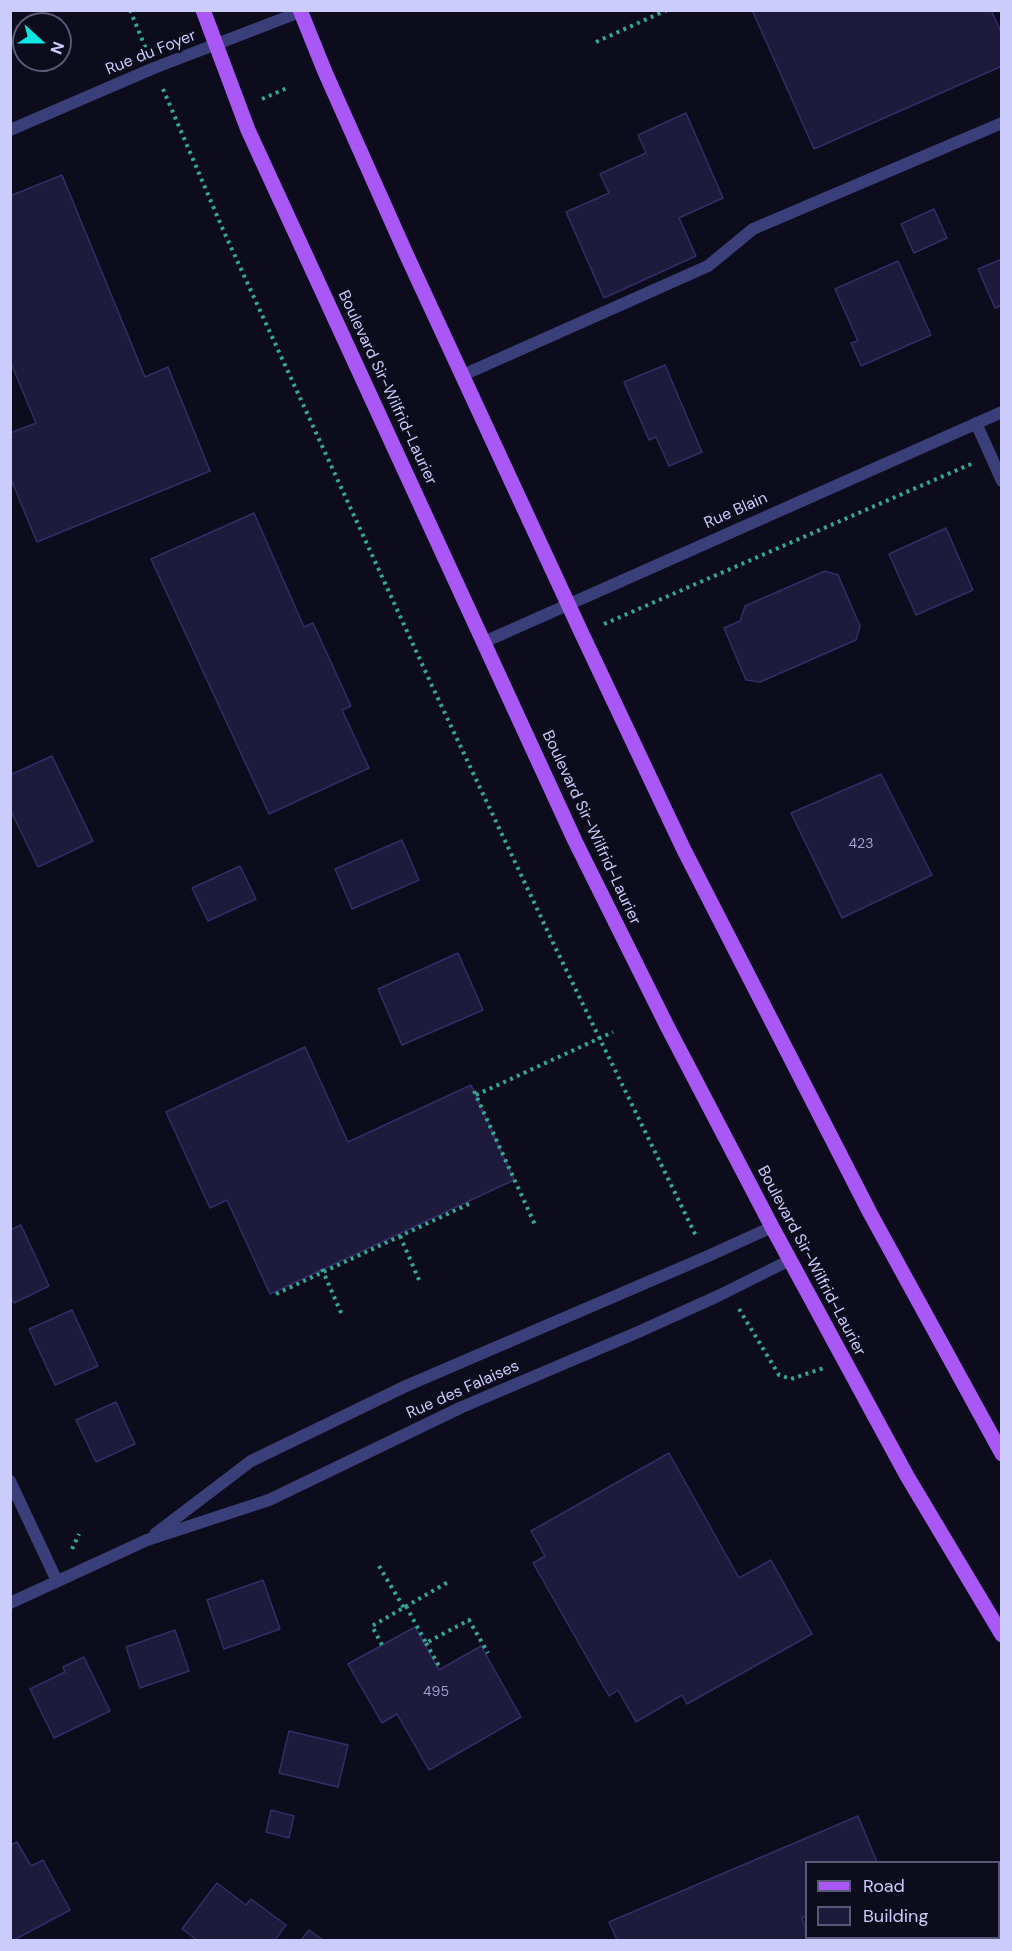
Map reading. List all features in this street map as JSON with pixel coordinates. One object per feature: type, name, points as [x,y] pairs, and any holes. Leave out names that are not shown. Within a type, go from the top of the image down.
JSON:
[{"type":"main road","name":"Boulevard Sir-Wilfrid-Laurier","points":[[202,10],[248,130],[575,842],[771,1227],[907,1476],[1002,1635]]},
{"type":"main road","points":[[302,11],[398,234],[684,850],[870,1213],[1002,1454]]},
{"type":"street","name":"Rue du Foyer","points":[[10,130],[154,68],[302,11]]},
{"type":"street","points":[[463,375],[708,266],[753,229],[1002,123]]},
{"type":"street","name":"Rue Blain","points":[[484,642],[1002,412]]},
{"type":"street","points":[[976,423],[1002,481]]},
{"type":"street","name":"Rue des Falaises","points":[[147,1540],[251,1461],[426,1377],[771,1227]]},
{"type":"street","name":"Rue des Falaises","points":[[10,1603],[147,1540],[269,1500],[462,1407],[636,1333],[727,1292],[790,1260]]},
{"type":"street","points":[[10,1480],[57,1581]]},
{"type":"path","points":[[130,10],[224,232],[433,688],[706,1257]]},
{"type":"path","points":[[596,42],[667,10]]},
{"type":"path","points":[[262,99],[287,88]]},
{"type":"path","points":[[624,615],[952,472]]},
{"type":"path","points":[[536,1227],[475,1093],[613,1032]]},
{"type":"path","points":[[276,1294],[471,1203]]},
{"type":"path","points":[[400,1236],[418,1280]]},
{"type":"path","points":[[323,1271],[342,1315]]},
{"type":"path","points":[[727,1292],[779,1375],[791,1379],[801,1377]]},
{"type":"path","points":[[379,1566],[440,1666],[437,1667]]},
{"type":"path","points":[[382,1645],[372,1626],[448,1582]]},
{"type":"path","points":[[426,1643],[469,1620],[488,1653]]},
{"type":"building","points":[[752,10],[991,10],[1002,34],[1002,66],[814,149]]},
{"type":"building","points":[[686,113],[723,198],[679,218],[696,256],[604,298],[566,212],[609,193],[600,174],[646,153],[638,135]]},
{"type":"building","points":[[62,175],[145,377],[168,367],[210,471],[37,542],[10,477],[10,433],[36,423],[10,361],[10,196]]},
{"type":"building","points":[[934,209],[947,238],[914,253],[901,224]]},
{"type":"building","points":[[1002,259],[1002,305],[995,308],[978,269]]},
{"type":"building","points":[[898,261],[931,335],[861,366],[851,343],[858,341],[835,289]]},
{"type":"building","points":[[665,365],[702,452],[669,466],[656,437],[649,440],[624,382]]},
{"type":"building","points":[[254,513],[304,627],[313,623],[351,706],[342,710],[369,768],[269,814],[151,559]]},
{"type":"building","points":[[946,528],[973,590],[916,615],[889,554]]},
{"type":"building","points":[[825,571],[838,575],[860,626],[856,640],[760,682],[746,680],[724,628],[740,621],[745,606]]},
{"type":"building","points":[[52,756],[93,841],[38,867],[10,809],[10,775]]},
{"type":"building","points":[[881,774],[932,875],[842,918],[791,813]]},
{"type":"building","points":[[402,840],[419,880],[352,909],[335,869]]},
{"type":"building","points":[[240,866],[256,899],[208,921],[192,888]]},
{"type":"building","points":[[458,953],[483,1010],[402,1045],[378,989]]},
{"type":"building","points":[[305,1047],[348,1142],[471,1085],[514,1180],[270,1294],[227,1200],[210,1208],[166,1112]]},
{"type":"building","points":[[21,1225],[49,1286],[14,1303],[10,1296],[10,1230]]},
{"type":"building","points":[[72,1310],[98,1366],[55,1385],[29,1329]]},
{"type":"building","points":[[116,1402],[135,1444],[96,1462],[76,1420]]},
{"type":"building","points":[[669,1453],[739,1578],[771,1560],[812,1634],[687,1704],[682,1695],[636,1722],[618,1690],[609,1696],[533,1563],[545,1556],[531,1531]]},
{"type":"building","points":[[263,1580],[280,1629],[224,1649],[207,1600]]},
{"type":"building","points":[[415,1627],[439,1670],[481,1646],[521,1717],[429,1770],[397,1714],[382,1723],[348,1664]]},
{"type":"building","points":[[175,1630],[189,1671],[140,1688],[126,1647]]},
{"type":"building","points":[[84,1657],[110,1711],[54,1738],[30,1689],[65,1672],[63,1667]]},
{"type":"building","points":[[289,1731],[348,1745],[338,1787],[279,1773]]},
{"type":"building","points":[[271,1810],[294,1816],[289,1838],[266,1832]]},
{"type":"building","points":[[858,1816],[877,1861],[805,1861],[805,1916],[802,1918],[805,1939],[811,1940],[617,1940],[609,1922]]},
{"type":"building","points":[[17,1842],[31,1866],[43,1860],[70,1910],[10,1940],[10,1845]]},
{"type":"building","points":[[217,1883],[246,1905],[251,1899],[286,1925],[275,1940],[197,1940],[182,1929]]},
{"type":"building","points":[[309,1930],[323,1940],[301,1940]]}]
